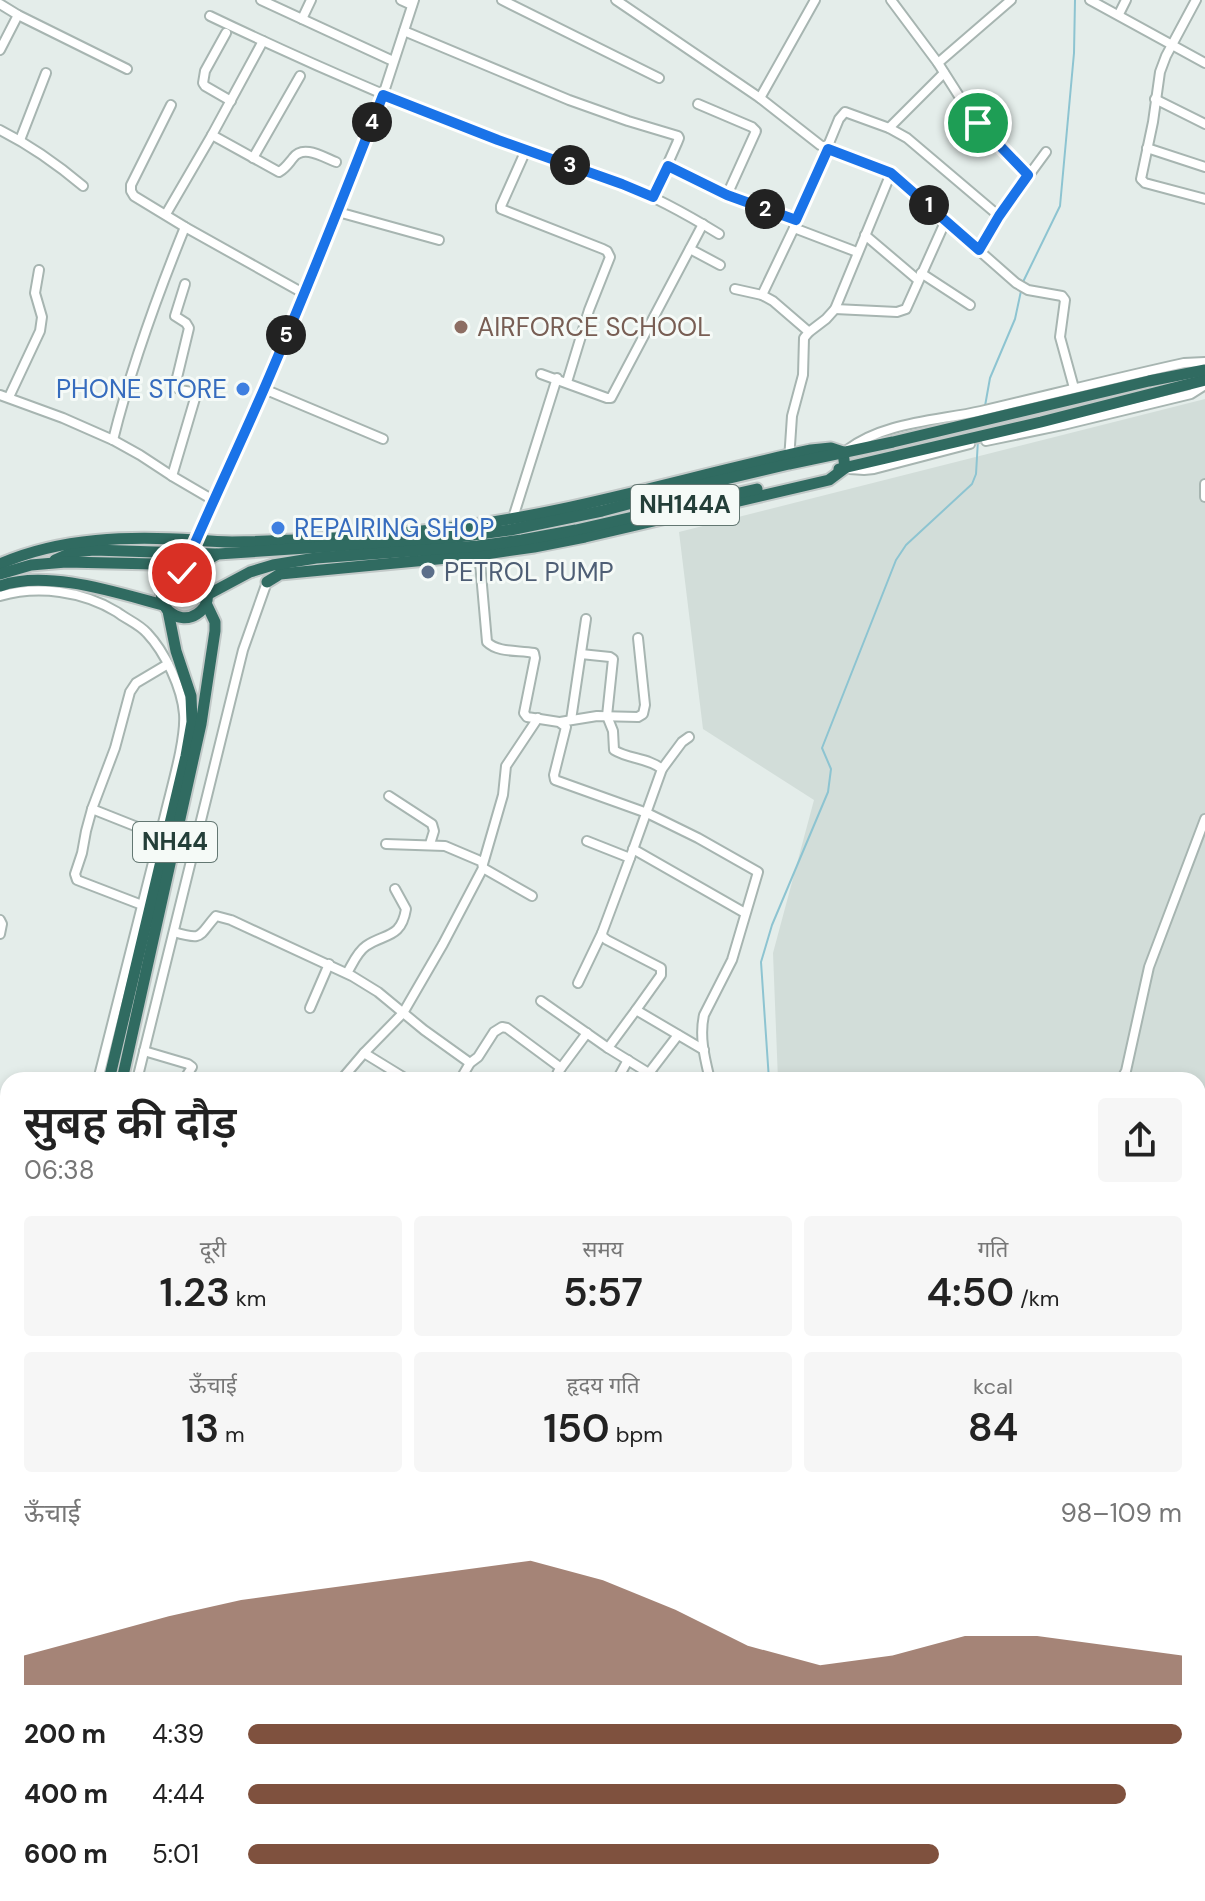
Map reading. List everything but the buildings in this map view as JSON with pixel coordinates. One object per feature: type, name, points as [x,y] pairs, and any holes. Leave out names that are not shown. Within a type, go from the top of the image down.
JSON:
[{"type":"highway","name":"NH144A","points":[[207,599],[250,572],[273,565],[443,544],[489,528],[602,511],[789,460],[843,452],[992,412],[1205,370]]},
{"type":"highway","name":"NH144A","points":[[443,544],[478,551],[988,438],[1205,383]]},
{"type":"highway","points":[[843,452],[845,468]]},
{"type":"highway","points":[[2,577],[46,547],[86,540],[235,542],[489,528]]},
{"type":"highway","points":[[371,535],[400,562]]},
{"type":"highway","name":"NH144A","points":[[182,573],[218,554],[386,549]]},
{"type":"highway","points":[[267,582],[280,574],[478,551]]},
{"type":"highway","points":[[2,577],[73,552],[218,554]]},
{"type":"highway","points":[[2,577],[84,585],[166,608],[181,618],[189,618],[202,610],[207,599],[200,579],[154,564],[47,563]]},
{"type":"highway","points":[[166,608],[162,597],[166,582],[182,573]]},
{"type":"highway","name":"NH44","points":[[124,1072],[201,724],[215,631],[207,599]]},
{"type":"highway","name":"NH44","points":[[111,1072],[192,722],[191,696],[166,608]]},
{"type":"street","points":[[261,0],[393,61]]},
{"type":"street","points":[[302,19],[311,0]]},
{"type":"street","points":[[182,573],[264,389],[383,95],[413,2],[401,0]]},
{"type":"street","points":[[502,0],[659,78]]},
{"type":"street","points":[[616,0],[760,98],[828,149],[891,173],[1016,283],[1028,290],[1059,294],[1065,300],[1060,337],[1074,388]]},
{"type":"street","points":[[760,98],[815,0]]},
{"type":"street","points":[[891,0],[938,63],[973,118],[1028,175]]},
{"type":"street","points":[[938,63],[1011,0]]},
{"type":"street","points":[[1090,0],[1205,63]]},
{"type":"street","points":[[1119,14],[1126,0]]},
{"type":"street","points":[[1196,0],[1160,72],[1141,174],[1142,182],[1205,199]]},
{"type":"street","points":[[0,4],[127,69]]},
{"type":"street","points":[[0,50],[18,15]]},
{"type":"street","points":[[210,16],[383,95],[653,197],[719,234]]},
{"type":"street","points":[[404,31],[569,100],[678,136],[653,197]]},
{"type":"street","points":[[226,33],[205,71],[203,83],[231,101]]},
{"type":"street","points":[[166,214],[263,41]]},
{"type":"street","points":[[20,140],[46,73]]},
{"type":"street","points":[[889,128],[944,73]]},
{"type":"street","points":[[253,158],[300,76]]},
{"type":"street","points":[[1155,99],[1205,124]]},
{"type":"street","points":[[698,104],[756,131],[727,195]]},
{"type":"street","points":[[171,105],[131,185],[134,196],[303,293]]},
{"type":"street","points":[[762,295],[839,119],[845,112],[889,128],[914,143],[999,216]]},
{"type":"street","points":[[0,130],[20,140],[83,186]]},
{"type":"street","points":[[212,135],[279,172],[301,151],[336,162]]},
{"type":"street","points":[[1147,148],[1205,167]]},
{"type":"street","points":[[526,150],[501,209],[603,249],[610,257],[589,310],[567,382]]},
{"type":"street","points":[[979,250],[999,216],[1046,152]]},
{"type":"street","points":[[668,166],[857,252]]},
{"type":"street","points":[[789,460],[792,416],[803,375],[803,343],[809,332],[835,309],[891,173]]},
{"type":"street","points":[[338,212],[439,240]]},
{"type":"street","points":[[835,309],[902,311],[908,306],[946,220]]},
{"type":"street","points":[[541,374],[611,398],[703,224]]},
{"type":"street","points":[[113,440],[147,330],[185,227]]},
{"type":"street","points":[[865,235],[919,277],[970,305]]},
{"type":"street","points":[[690,249],[720,265]]},
{"type":"street","points":[[39,270],[35,293],[42,317],[40,331],[5,396],[113,440],[213,500]]},
{"type":"street","points":[[172,476],[196,395],[175,386],[189,328],[175,316],[185,284]]},
{"type":"street","points":[[735,289],[762,295],[773,301],[809,332]]},
{"type":"street","points":[[992,412],[1074,388],[1184,363],[1205,362]]},
{"type":"street","points":[[512,524],[557,378]]},
{"type":"street","points":[[264,389],[383,439]]},
{"type":"street","points":[[1205,484],[1205,497]]},
{"type":"street","points":[[478,551],[487,642],[493,647],[535,655],[524,713],[527,717],[563,723],[566,730],[555,780],[647,813],[758,872],[732,960],[702,1022],[708,1072]]},
{"type":"street","points":[[139,1072],[239,664],[267,582]]},
{"type":"street","points":[[0,596],[32,590],[69,593],[106,606],[146,632],[178,685],[184,713],[184,729],[160,836],[100,1072]]},
{"type":"street","points":[[571,720],[586,619]]},
{"type":"street","points":[[559,722],[607,716],[638,717],[643,714],[645,705],[638,638]]},
{"type":"street","points":[[581,654],[613,659],[607,716],[616,753],[656,764],[662,769]]},
{"type":"street","points":[[142,905],[75,878],[92,809],[115,748],[133,686],[168,664]]},
{"type":"street","points":[[348,1072],[403,1013],[443,944],[483,866],[503,795],[506,766],[538,718]]},
{"type":"street","points":[[578,983],[602,933],[662,769],[689,737]]},
{"type":"street","points":[[389,796],[432,824],[434,831],[430,844]]},
{"type":"street","points":[[92,809],[160,836]]},
{"type":"street","points":[[1125,1072],[1152,957],[1205,819]]},
{"type":"street","points":[[587,841],[632,854],[745,913]]},
{"type":"street","points":[[386,844],[430,844],[452,848],[478,860],[532,896]]},
{"type":"street","points":[[347,973],[363,948],[393,935],[403,921],[406,909],[395,889]]},
{"type":"street","points":[[174,932],[198,937],[216,916],[224,917],[347,973],[378,992],[470,1063]]},
{"type":"street","points":[[0,920],[0,934]]},
{"type":"street","points":[[602,933],[607,940],[661,968],[661,975],[608,1048]]},
{"type":"street","points":[[310,1008],[329,964]]},
{"type":"street","points":[[541,1001],[647,1072]]},
{"type":"street","points":[[636,1010],[704,1050]]},
{"type":"street","points":[[465,1072],[494,1032],[502,1027],[561,1068]]},
{"type":"street","points":[[558,1072],[587,1033]]},
{"type":"street","points":[[650,1072],[678,1035]]},
{"type":"street","points":[[144,1051],[188,1064],[192,1067],[189,1072]]},
{"type":"street","points":[[364,1053],[395,1072]]},
{"type":"street","points":[[621,1072],[628,1060]]},
{"type":"shaded area","points":[[1205,399],[1205,1072],[778,1072],[773,953],[814,800],[703,729],[679,532]]},
{"type":"waterway","points":[[1022,284],[1060,206],[1074,53],[1075,0]]},
{"type":"waterway","points":[[985,406],[990,378],[1015,319],[1021,291]]},
{"type":"waterway","points":[[768,1072],[761,962],[772,925],[828,792],[831,769],[822,748],[896,560],[906,545],[972,484],[976,474],[978,440]]},
{"type":"place","name":"AIRFORCE SCHOOL","points":[[461,327]]},
{"type":"place","name":"PHONE STORE","points":[[243,389]]},
{"type":"place","name":"REPAIRING SHOP","points":[[278,528]]},
{"type":"place","name":"PETROL PUMP","points":[[428,572]]},
{"type":"route","points":[[182,573],[264,389],[383,95],[653,197],[668,166],[727,195],[796,220],[828,149],[891,173],[979,250],[1028,175],[978,123]]}]
